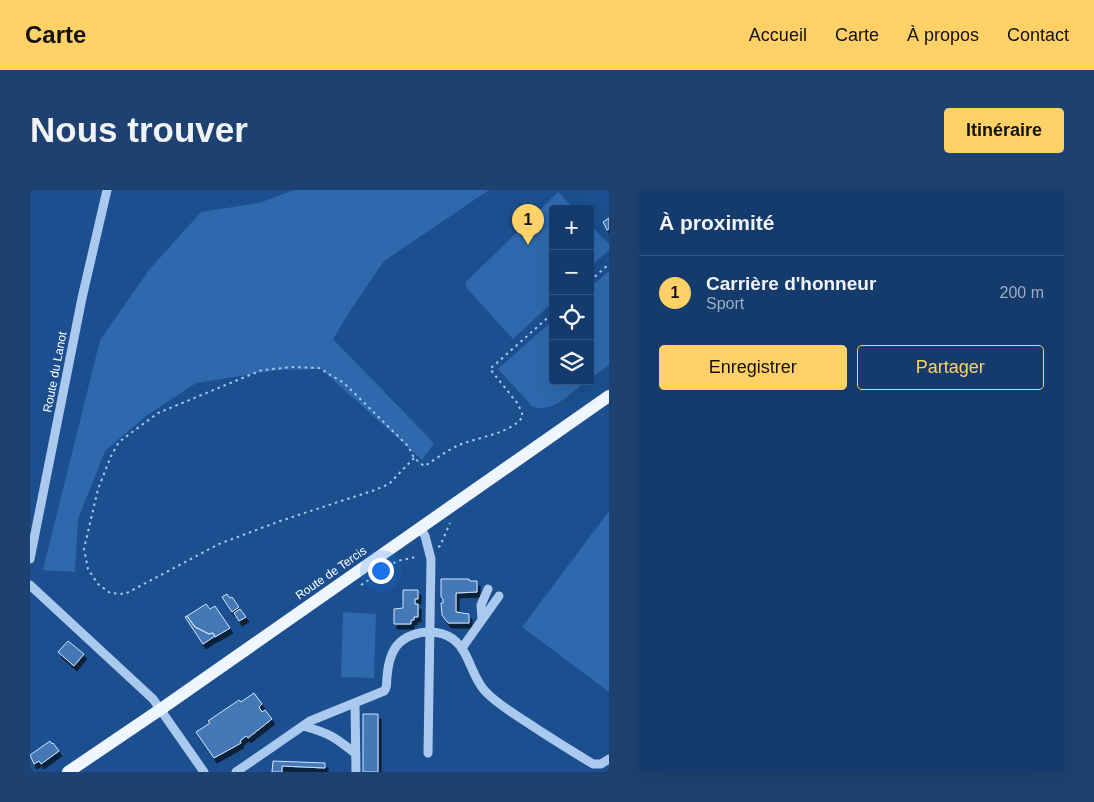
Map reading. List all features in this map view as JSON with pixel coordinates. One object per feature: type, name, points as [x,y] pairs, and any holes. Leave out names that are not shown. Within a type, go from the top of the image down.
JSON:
[{"type":"main road","name":"Route de Tercis","points":[[68,772],[609,396]]},
{"type":"street","name":"Route du Lanot","points":[[30,559],[82,298],[107,190]]},
{"type":"street","points":[[420,527],[425,536],[431,558],[428,753]]},
{"type":"street","points":[[30,585],[136,682],[161,709],[201,771]]},
{"type":"street","points":[[482,619],[481,605],[488,589]]},
{"type":"street","points":[[462,648],[499,596]]},
{"type":"street","points":[[236,772],[302,726],[323,715],[378,694],[387,687],[388,664],[393,650],[402,640],[416,634],[430,632],[445,635],[462,648],[477,680],[485,691],[500,704],[593,764],[601,764],[609,759]]},
{"type":"street","points":[[355,703],[356,772]]},
{"type":"street","points":[[302,726],[337,738],[356,754]]},
{"type":"path","points":[[594,277],[609,264]]},
{"type":"path","points":[[414,458],[389,484],[219,544],[125,594],[110,593],[98,584],[88,569],[84,549],[89,522],[104,472],[111,456],[119,442],[158,413],[262,370],[293,367],[319,368],[344,383],[408,446],[414,458],[424,466],[457,446],[518,424],[523,416],[518,404],[490,369],[549,317]]},
{"type":"shaded area","points":[[294,190],[489,190],[384,261],[333,339],[434,443],[422,460],[321,369],[278,370],[196,383],[146,416],[105,451],[78,519],[75,572],[43,570],[100,340],[149,270],[201,212],[259,203]]},
{"type":"shaded area","points":[[558,192],[571,205],[549,205],[549,306],[513,339],[466,287],[466,282]]},
{"type":"shaded area","points":[[594,229],[609,244],[609,250],[594,263]]},
{"type":"shaded area","points":[[609,271],[609,365],[594,376],[594,295],[594,284]]},
{"type":"shaded area","points":[[549,324],[549,385],[582,385],[555,404],[548,407],[533,407],[498,369]]},
{"type":"shaded area","points":[[609,511],[609,692],[522,627]]},
{"type":"shaded area","points":[[343,612],[376,614],[374,678],[341,677]]},
{"type":"building","points":[[609,218],[609,229],[607,230],[603,222]]},
{"type":"building","points":[[441,579],[469,579],[470,581],[477,581],[477,592],[456,593],[456,612],[469,614],[469,623],[448,623],[442,615]]},
{"type":"building","points":[[403,590],[418,590],[418,599],[415,599],[415,604],[418,604],[418,617],[414,617],[414,620],[411,620],[411,624],[394,624],[394,609],[403,608]]},
{"type":"building","points":[[227,594],[230,598],[232,597],[239,607],[232,612],[222,597]]},
{"type":"building","points":[[206,604],[210,609],[215,606],[230,628],[215,637],[213,633],[209,634],[195,627],[187,616]]},
{"type":"building","points":[[240,609],[246,617],[239,621],[234,613]]},
{"type":"building","points":[[187,616],[195,627],[209,634],[213,633],[215,636],[203,644],[185,617]]},
{"type":"building","points":[[68,641],[84,654],[74,666],[58,652]]},
{"type":"building","points":[[254,693],[262,704],[259,707],[262,712],[265,710],[272,719],[248,738],[246,736],[240,741],[241,743],[214,758],[196,732],[210,723],[208,721],[239,700],[241,702]]},
{"type":"building","points":[[363,714],[378,714],[378,772],[363,772]]},
{"type":"building","points":[[50,741],[59,751],[41,764],[39,761],[34,764],[30,755]]},
{"type":"building","points":[[273,761],[325,763],[325,768],[282,766],[282,772],[272,772]]},
{"type":"place","name":"Carrière d'honneur","points":[[528,245]]}]
